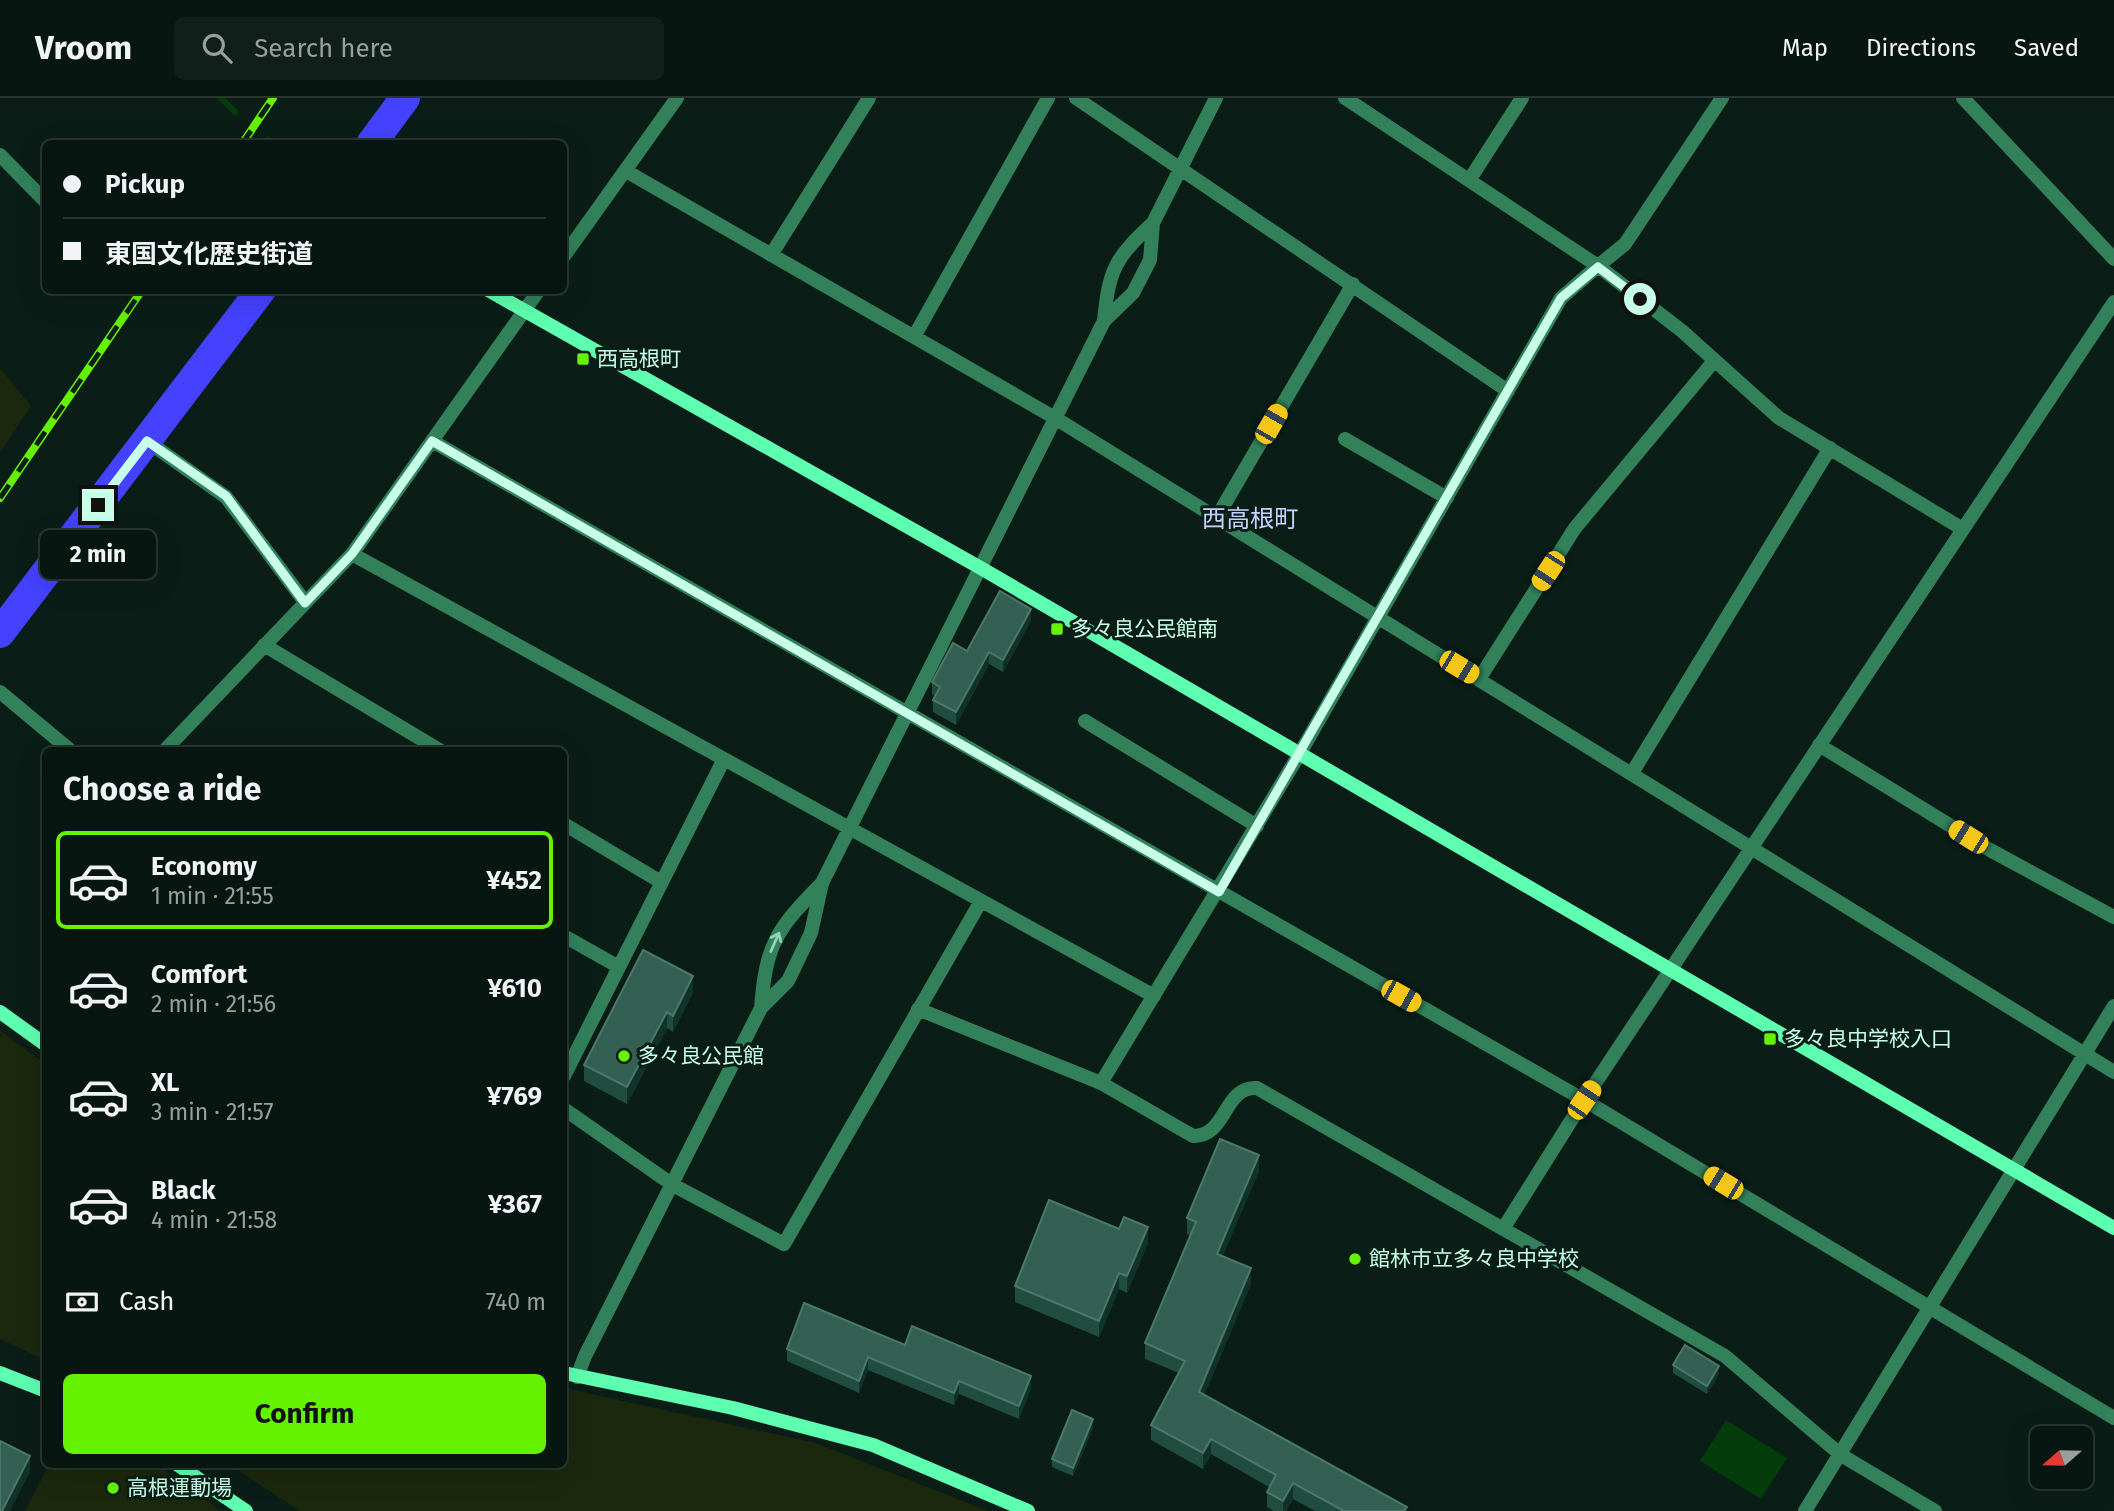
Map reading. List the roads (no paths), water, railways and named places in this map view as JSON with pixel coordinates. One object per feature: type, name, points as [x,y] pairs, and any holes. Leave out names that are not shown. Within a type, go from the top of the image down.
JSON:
[{"type":"highway","points":[[374,140],[405,98]]},
{"type":"highway","points":[[0,633],[258,294]]},
{"type":"street","points":[[567,252],[677,98]]},
{"type":"street","points":[[771,255],[869,98]]},
{"type":"street","points":[[915,335],[1048,98]]},
{"type":"street","points":[[1076,98],[1508,391]]},
{"type":"street","points":[[1104,321],[1108,281],[1124,250],[1153,223],[1216,98]]},
{"type":"street","points":[[1345,98],[1470,178],[1598,267],[1682,331],[1779,418],[1961,528]]},
{"type":"street","points":[[1470,178],[1522,98]]},
{"type":"street","points":[[1101,1083],[1219,892],[1561,298],[1625,244],[1722,98]]},
{"type":"street","points":[[1963,98],[2114,259]]},
{"type":"street","points":[[0,155],[42,198]]},
{"type":"street","points":[[626,171],[1055,418],[2114,1072]]},
{"type":"street","points":[[761,1008],[764,967],[784,922],[822,883],[852,828],[907,710],[1104,321],[1133,293],[1150,260],[1153,223]]},
{"type":"street","points":[[1217,517],[1353,284]]},
{"type":"street","points":[[495,294],[979,567],[1672,968],[2114,1228]]},
{"type":"street","points":[[168,747],[352,554],[536,294]]},
{"type":"street","points":[[1503,1229],[1584,1100],[1961,528],[2114,302]]},
{"type":"street","points":[[1479,679],[1575,527],[1714,361]]},
{"type":"street","points":[[1345,439],[1447,498]]},
{"type":"street","points":[[147,441],[226,496],[305,603]]},
{"type":"street","points":[[432,441],[907,710],[1584,1100],[2114,1418]]},
{"type":"street","points":[[1632,773],[1830,448]]},
{"type":"street","points":[[352,554],[1154,996]]},
{"type":"street","points":[[264,645],[434,747]]},
{"type":"street","points":[[0,692],[66,747]]},
{"type":"street","points":[[1085,721],[1257,826]]},
{"type":"street","points":[[1819,745],[1990,850],[2114,916]]},
{"type":"street","points":[[567,1070],[724,759]]},
{"type":"street","points":[[567,826],[661,883]]},
{"type":"street","points":[[822,883],[811,933],[788,981],[761,1008],[585,1356],[570,1375],[733,1408],[873,1445],[1028,1511]]},
{"type":"street","points":[[567,1111],[673,1185],[784,1244],[981,901]]},
{"type":"street","points":[[567,938],[619,967]]},
{"type":"street","points":[[1805,1511],[2114,1006]]},
{"type":"street","points":[[918,1009],[1101,1083],[1193,1136],[1205,1136],[1213,1131],[1238,1092],[1246,1088],[1257,1088],[1726,1356],[1841,1455],[1935,1511]]},
{"type":"street","points":[[0,1012],[42,1042]]},
{"type":"street","points":[[0,1373],[42,1389]]},
{"type":"street","points":[[182,1468],[246,1511]]},
{"type":"waterway","points":[[221,98],[235,112]]},
{"type":"railway","points":[[245,140],[273,98]]},
{"type":"railway","points":[[0,498],[139,294]]},
{"type":"place","name":"西高根町","points":[[583,359]]},
{"type":"place","name":"多々良公民館南","points":[[1057,629]]},
{"type":"place","name":"多々良中学校入口","points":[[1770,1039]]},
{"type":"place","name":"多々良公民館","points":[[624,1056]]},
{"type":"place","name":"館林市立多々良中学校","points":[[1355,1259]]},
{"type":"place","name":"高根運動場","points":[[113,1488]]},
{"type":"district","name":"西高根町","points":[[1250,519]]}]
